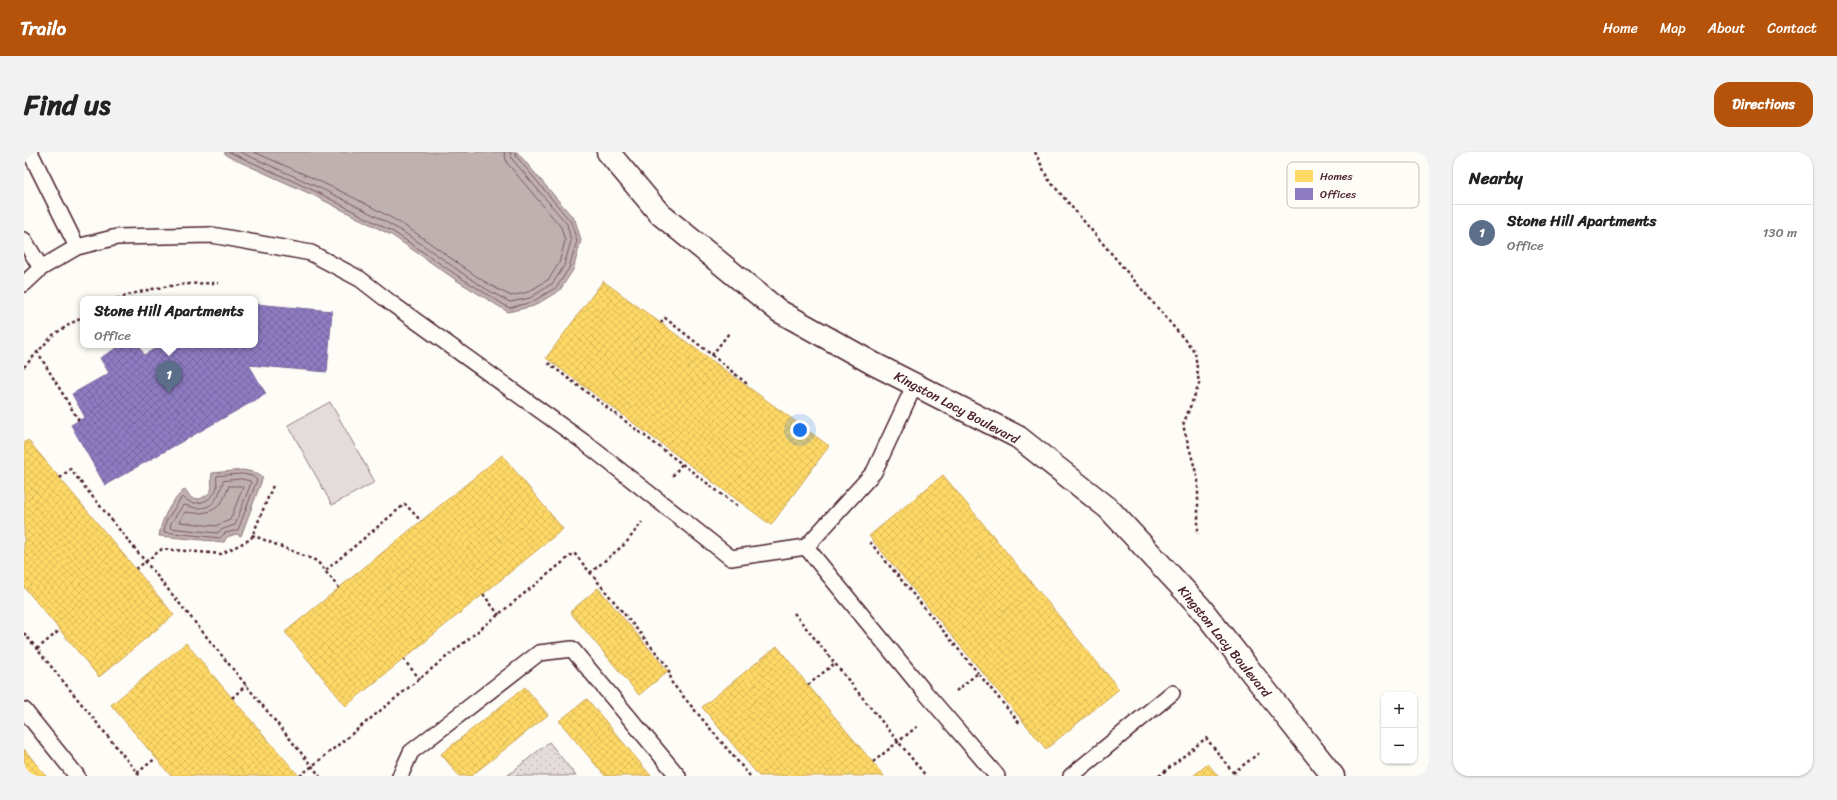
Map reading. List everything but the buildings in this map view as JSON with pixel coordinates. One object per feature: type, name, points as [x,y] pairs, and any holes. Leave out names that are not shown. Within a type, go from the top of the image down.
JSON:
[{"type":"street","name":"Kingston Lacy Boulevard","points":[[608,152],[660,214],[779,310],[874,364],[1018,438],[1108,508],[1200,607],[1333,776]]},
{"type":"lane","points":[[30,152],[77,248]]},
{"type":"lane","points":[[24,284],[41,268],[77,248],[117,237],[212,234],[311,253],[360,278],[391,303],[584,442],[731,558],[806,547],[874,472],[915,384]]},
{"type":"lane","points":[[24,240],[41,268]]},
{"type":"lane","points":[[806,547],[923,690],[997,776]]},
{"type":"lane","points":[[400,776],[411,752],[539,653],[572,649],[678,776]]},
{"type":"lane","points":[[1071,776],[1172,693]]},
{"type":"lane","points":[[24,710],[77,776]]},
{"type":"path","points":[[1035,152],[1048,179],[1195,352],[1199,384],[1183,425],[1198,480],[1198,534]]},
{"type":"path","points":[[124,296],[135,292],[170,286],[219,283]]},
{"type":"path","points":[[24,367],[53,335],[80,318]]},
{"type":"path","points":[[661,323],[665,318],[746,383],[745,385]]},
{"type":"path","points":[[712,355],[729,333]]},
{"type":"path","points":[[37,352],[79,421]]},
{"type":"path","points":[[548,363],[737,506]]},
{"type":"path","points":[[671,478],[682,464]]},
{"type":"path","points":[[60,478],[70,470],[320,776]]},
{"type":"path","points":[[136,569],[162,549],[221,554],[251,539],[274,483]]},
{"type":"path","points":[[326,570],[405,504],[421,521]]},
{"type":"path","points":[[590,573],[626,543],[642,522]]},
{"type":"path","points":[[252,535],[317,561],[326,570],[339,588]]},
{"type":"path","points":[[870,542],[1022,725]]},
{"type":"path","points":[[483,594],[499,615]]},
{"type":"path","points":[[794,613],[926,776]]},
{"type":"path","points":[[37,649],[60,630]]},
{"type":"path","points":[[24,633],[140,776]]},
{"type":"path","points":[[403,659],[420,679]]},
{"type":"path","points":[[808,685],[835,664]]},
{"type":"path","points":[[955,691],[978,673]]},
{"type":"path","points":[[232,698],[246,685]]},
{"type":"path","points":[[872,762],[920,724]]},
{"type":"path","points":[[1159,776],[1206,738],[1236,776]]},
{"type":"path","points":[[1233,773],[1259,754]]},
{"type":"path","points":[[137,773],[156,758]]},
{"type":"shaded area","points":[[330,402],[375,482],[332,505],[288,425]]},
{"type":"shaded area","points":[[549,742],[576,776],[507,776]]},
{"type":"water","points":[[224,152],[517,152],[575,220],[581,240],[573,270],[560,290],[534,306],[508,312],[456,280],[393,236],[315,196],[227,156]]},
{"type":"water","points":[[243,470],[253,472],[263,477],[241,536],[236,534],[227,537],[224,542],[159,536],[165,516],[175,500],[185,489],[191,498],[200,499],[211,491],[212,473]]},
{"type":"place","name":"Stone Hill Apartments","points":[[169,394]]}]
